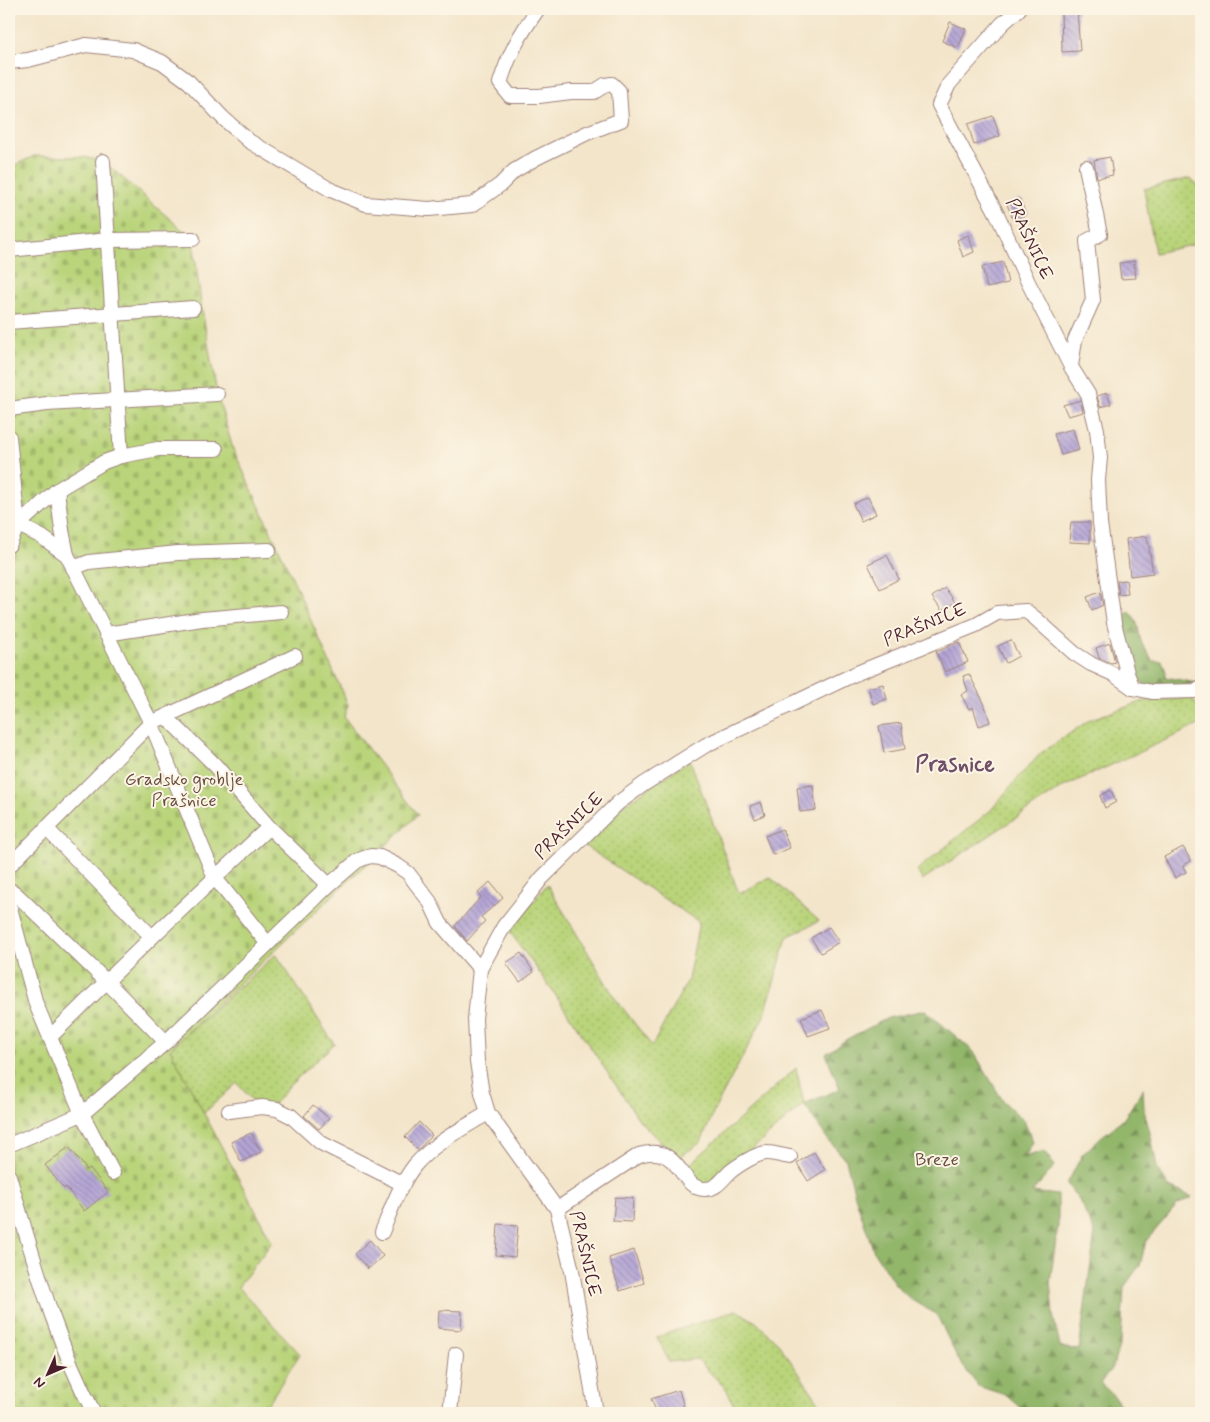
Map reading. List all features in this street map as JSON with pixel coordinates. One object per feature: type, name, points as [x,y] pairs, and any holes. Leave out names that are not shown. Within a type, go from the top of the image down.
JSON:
[{"type":"street","points":[[9,62],[28,60],[86,45],[133,50],[162,62],[189,82],[223,118],[249,141],[331,190],[366,204],[429,209],[472,205],[500,186],[514,171],[536,158],[587,133],[621,120],[620,91],[612,84],[605,84],[594,92],[510,96],[500,83],[519,34],[538,9]]},
{"type":"street","name":"PRAŠNICE","points":[[1019,9],[1002,24],[948,84],[939,105],[997,214],[1028,282],[1071,367],[1088,394],[1097,430],[1100,458],[1098,480],[1100,523],[1114,623],[1125,668],[1133,688]]},
{"type":"street","points":[[103,161],[116,400],[121,456]]},
{"type":"street","points":[[1071,367],[1075,340],[1093,300],[1087,241],[1100,234],[1086,167]]},
{"type":"street","points":[[9,250],[108,240],[193,239]]},
{"type":"street","points":[[9,322],[193,308]]},
{"type":"street","points":[[9,409],[47,404],[217,394]]},
{"type":"street","points":[[9,437],[14,523],[9,545]]},
{"type":"street","points":[[14,523],[57,490],[104,462],[121,456],[158,449],[216,449]]},
{"type":"street","points":[[57,490],[62,530],[70,562],[151,723],[215,878],[267,943]]},
{"type":"street","points":[[14,523],[42,538],[70,562],[89,562],[178,553],[269,550]]},
{"type":"street","name":"PRAŠNICE","points":[[596,1413],[572,1271],[557,1210],[488,1113],[482,1093],[477,1062],[475,1020],[480,969],[504,926],[542,878],[618,803],[644,784],[706,745],[857,673],[976,624],[997,613],[1026,611],[1074,653],[1090,664],[1113,674],[1133,688],[1152,692],[1199,691]]},
{"type":"street","points":[[106,634],[202,619],[281,612]]},
{"type":"street","points":[[9,866],[151,723],[295,656]]},
{"type":"street","points":[[166,717],[215,765],[269,827],[329,886]]},
{"type":"street","points":[[50,1037],[106,981],[269,827]]},
{"type":"street","points":[[46,828],[152,937]]},
{"type":"street","points":[[9,1145],[82,1114],[166,1042],[267,943],[357,860],[371,856],[380,857],[392,862],[408,873],[430,902],[440,923],[480,969]]},
{"type":"street","points":[[9,890],[15,893],[106,981],[166,1042]]},
{"type":"street","points":[[9,904],[36,1004],[82,1114],[113,1172]]},
{"type":"street","points":[[229,1111],[262,1107],[277,1109],[291,1116],[321,1143],[403,1184]]},
{"type":"street","points":[[382,1232],[403,1184],[414,1166],[436,1145],[488,1113]]},
{"type":"street","points":[[557,1210],[639,1155],[647,1153],[667,1156],[676,1163],[688,1182],[704,1189],[716,1186],[730,1172],[765,1152],[790,1157]]},
{"type":"street","points":[[9,1176],[50,1312],[79,1386],[94,1413]]},
{"type":"street","points":[[450,1413],[456,1354]]},
{"type":"green space","name":"Gradsko groblje Prašnice","points":[[34,156],[82,157],[103,161],[193,239],[201,304],[217,394],[233,449],[348,705],[344,717],[418,815],[170,1049],[272,1242],[238,1287],[300,1354],[262,1413],[9,1413],[9,168]]},
{"type":"green space","points":[[1191,178],[1201,189],[1201,243],[1155,253],[1144,189]]},
{"type":"green space","points":[[1129,611],[1137,623],[1142,644],[1152,661],[1162,661],[1166,672],[1165,677],[1196,683],[1149,692],[1127,665],[1118,622]]},
{"type":"green space","points":[[1191,698],[1201,709],[1201,724],[1063,787],[922,880],[917,870],[991,810],[1041,753],[1091,719],[1144,701]]},
{"type":"green space","points":[[690,760],[739,894],[770,877],[819,921],[787,937],[765,1014],[716,1107],[701,1142],[677,1159],[640,1121],[554,993],[510,932],[547,884],[615,998],[652,1046],[688,980],[699,922],[582,844],[622,806]]},
{"type":"green space","points":[[276,954],[334,1044],[290,1085],[265,1115],[237,1083],[204,1113],[170,1049]]},
{"type":"green space","name":"Breze","points":[[925,1010],[973,1051],[1003,1101],[1024,1121],[1033,1142],[1025,1157],[1044,1151],[1055,1166],[1032,1192],[1058,1195],[1058,1225],[1050,1282],[1053,1315],[1060,1347],[1079,1350],[1095,1233],[1079,1200],[1067,1184],[1082,1155],[1123,1120],[1143,1089],[1144,1110],[1157,1168],[1169,1187],[1192,1197],[1177,1205],[1146,1241],[1140,1265],[1124,1287],[1121,1339],[1112,1369],[1100,1383],[1115,1397],[1122,1409],[1117,1413],[1025,1413],[1008,1396],[978,1386],[958,1359],[937,1315],[910,1299],[895,1284],[874,1252],[856,1199],[846,1160],[826,1137],[804,1104],[840,1089],[826,1054],[847,1039],[888,1018]]},
{"type":"green space","points":[[796,1068],[804,1104],[703,1192],[685,1169]]},
{"type":"green space","points":[[736,1310],[756,1322],[779,1344],[826,1413],[784,1413],[783,1411],[775,1413],[737,1413],[727,1390],[697,1359],[669,1362],[657,1337]]},
{"type":"building","points":[[1061,9],[1077,9],[1080,51],[1062,52]]},
{"type":"building","points":[[950,22],[966,29],[958,48],[942,41]]},
{"type":"building","points":[[993,116],[1000,136],[974,145],[968,124]]},
{"type":"building","points":[[1110,157],[1113,175],[1097,178],[1094,160]]},
{"type":"building","points":[[1020,199],[1026,215],[1013,220],[1007,204]]},
{"type":"building","points":[[968,235],[974,252],[963,257],[957,240]]},
{"type":"building","points":[[1134,261],[1136,278],[1121,279],[1119,263]]},
{"type":"building","points":[[1003,262],[1008,283],[987,288],[982,267]]},
{"type":"building","points":[[1107,393],[1111,404],[1100,407],[1097,396]]},
{"type":"building","points":[[1081,400],[1083,412],[1068,416],[1063,405]]},
{"type":"building","points":[[1073,429],[1079,450],[1061,455],[1054,434]]},
{"type":"building","points":[[868,497],[876,514],[861,521],[853,504]]},
{"type":"building","points":[[1071,522],[1090,522],[1090,543],[1069,542]]},
{"type":"building","points":[[1147,536],[1153,573],[1130,576],[1126,539]]},
{"type":"building","points":[[887,555],[899,579],[880,589],[868,564]]},
{"type":"building","points":[[1126,580],[1128,594],[1119,595],[1117,581]]},
{"type":"building","points":[[945,588],[955,602],[942,611],[932,597]]},
{"type":"building","points":[[1100,592],[1103,605],[1092,610],[1087,597]]},
{"type":"building","points":[[1011,640],[1019,656],[1006,663],[998,646]]},
{"type":"building","points":[[959,642],[968,662],[945,672],[936,652]]},
{"type":"building","points":[[1110,643],[1115,662],[1111,663],[1099,658],[1096,648]]},
{"type":"building","points":[[969,674],[984,703],[990,722],[979,726],[973,707],[969,709],[961,695],[968,691],[963,676]]},
{"type":"building","points":[[883,684],[887,699],[873,704],[868,688]]},
{"type":"building","points":[[901,723],[905,749],[884,753],[879,726]]},
{"type":"building","points":[[813,785],[816,810],[800,812],[797,787]]},
{"type":"building","points":[[1111,790],[1116,802],[1105,808],[1100,796]]},
{"type":"building","points":[[761,802],[765,815],[755,819],[750,806]]},
{"type":"building","points":[[782,829],[790,848],[773,855],[765,836]]},
{"type":"building","points":[[1183,847],[1191,861],[1183,866],[1186,872],[1175,878],[1164,857]]},
{"type":"building","points":[[490,882],[503,898],[481,917],[485,921],[467,941],[455,926],[481,897],[478,893]]},
{"type":"building","points":[[829,927],[839,942],[821,953],[811,938]]},
{"type":"building","points":[[521,953],[534,972],[520,982],[506,963]]},
{"type":"building","points":[[822,1010],[830,1028],[808,1036],[801,1018]]},
{"type":"building","points":[[313,1105],[329,1118],[319,1129],[304,1116]]},
{"type":"building","points":[[419,1122],[432,1135],[418,1150],[405,1137]]},
{"type":"building","points":[[251,1133],[261,1152],[241,1162],[231,1142]]},
{"type":"building","points":[[69,1147],[87,1170],[90,1168],[108,1192],[84,1211],[66,1187],[64,1189],[45,1165]]},
{"type":"building","points":[[814,1152],[825,1170],[808,1181],[797,1163]]},
{"type":"building","points":[[615,1197],[633,1198],[632,1222],[613,1221]]},
{"type":"building","points":[[498,1224],[518,1226],[515,1257],[496,1255]]},
{"type":"building","points":[[370,1240],[383,1256],[368,1269],[355,1254]]},
{"type":"building","points":[[634,1250],[644,1283],[620,1291],[609,1258]]},
{"type":"building","points":[[439,1310],[462,1311],[461,1330],[438,1328]]},
{"type":"building","points":[[679,1390],[685,1411],[679,1413],[657,1413],[651,1399]]},
{"type":"district","name":"Prasnice","points":[[955,765]]}]
